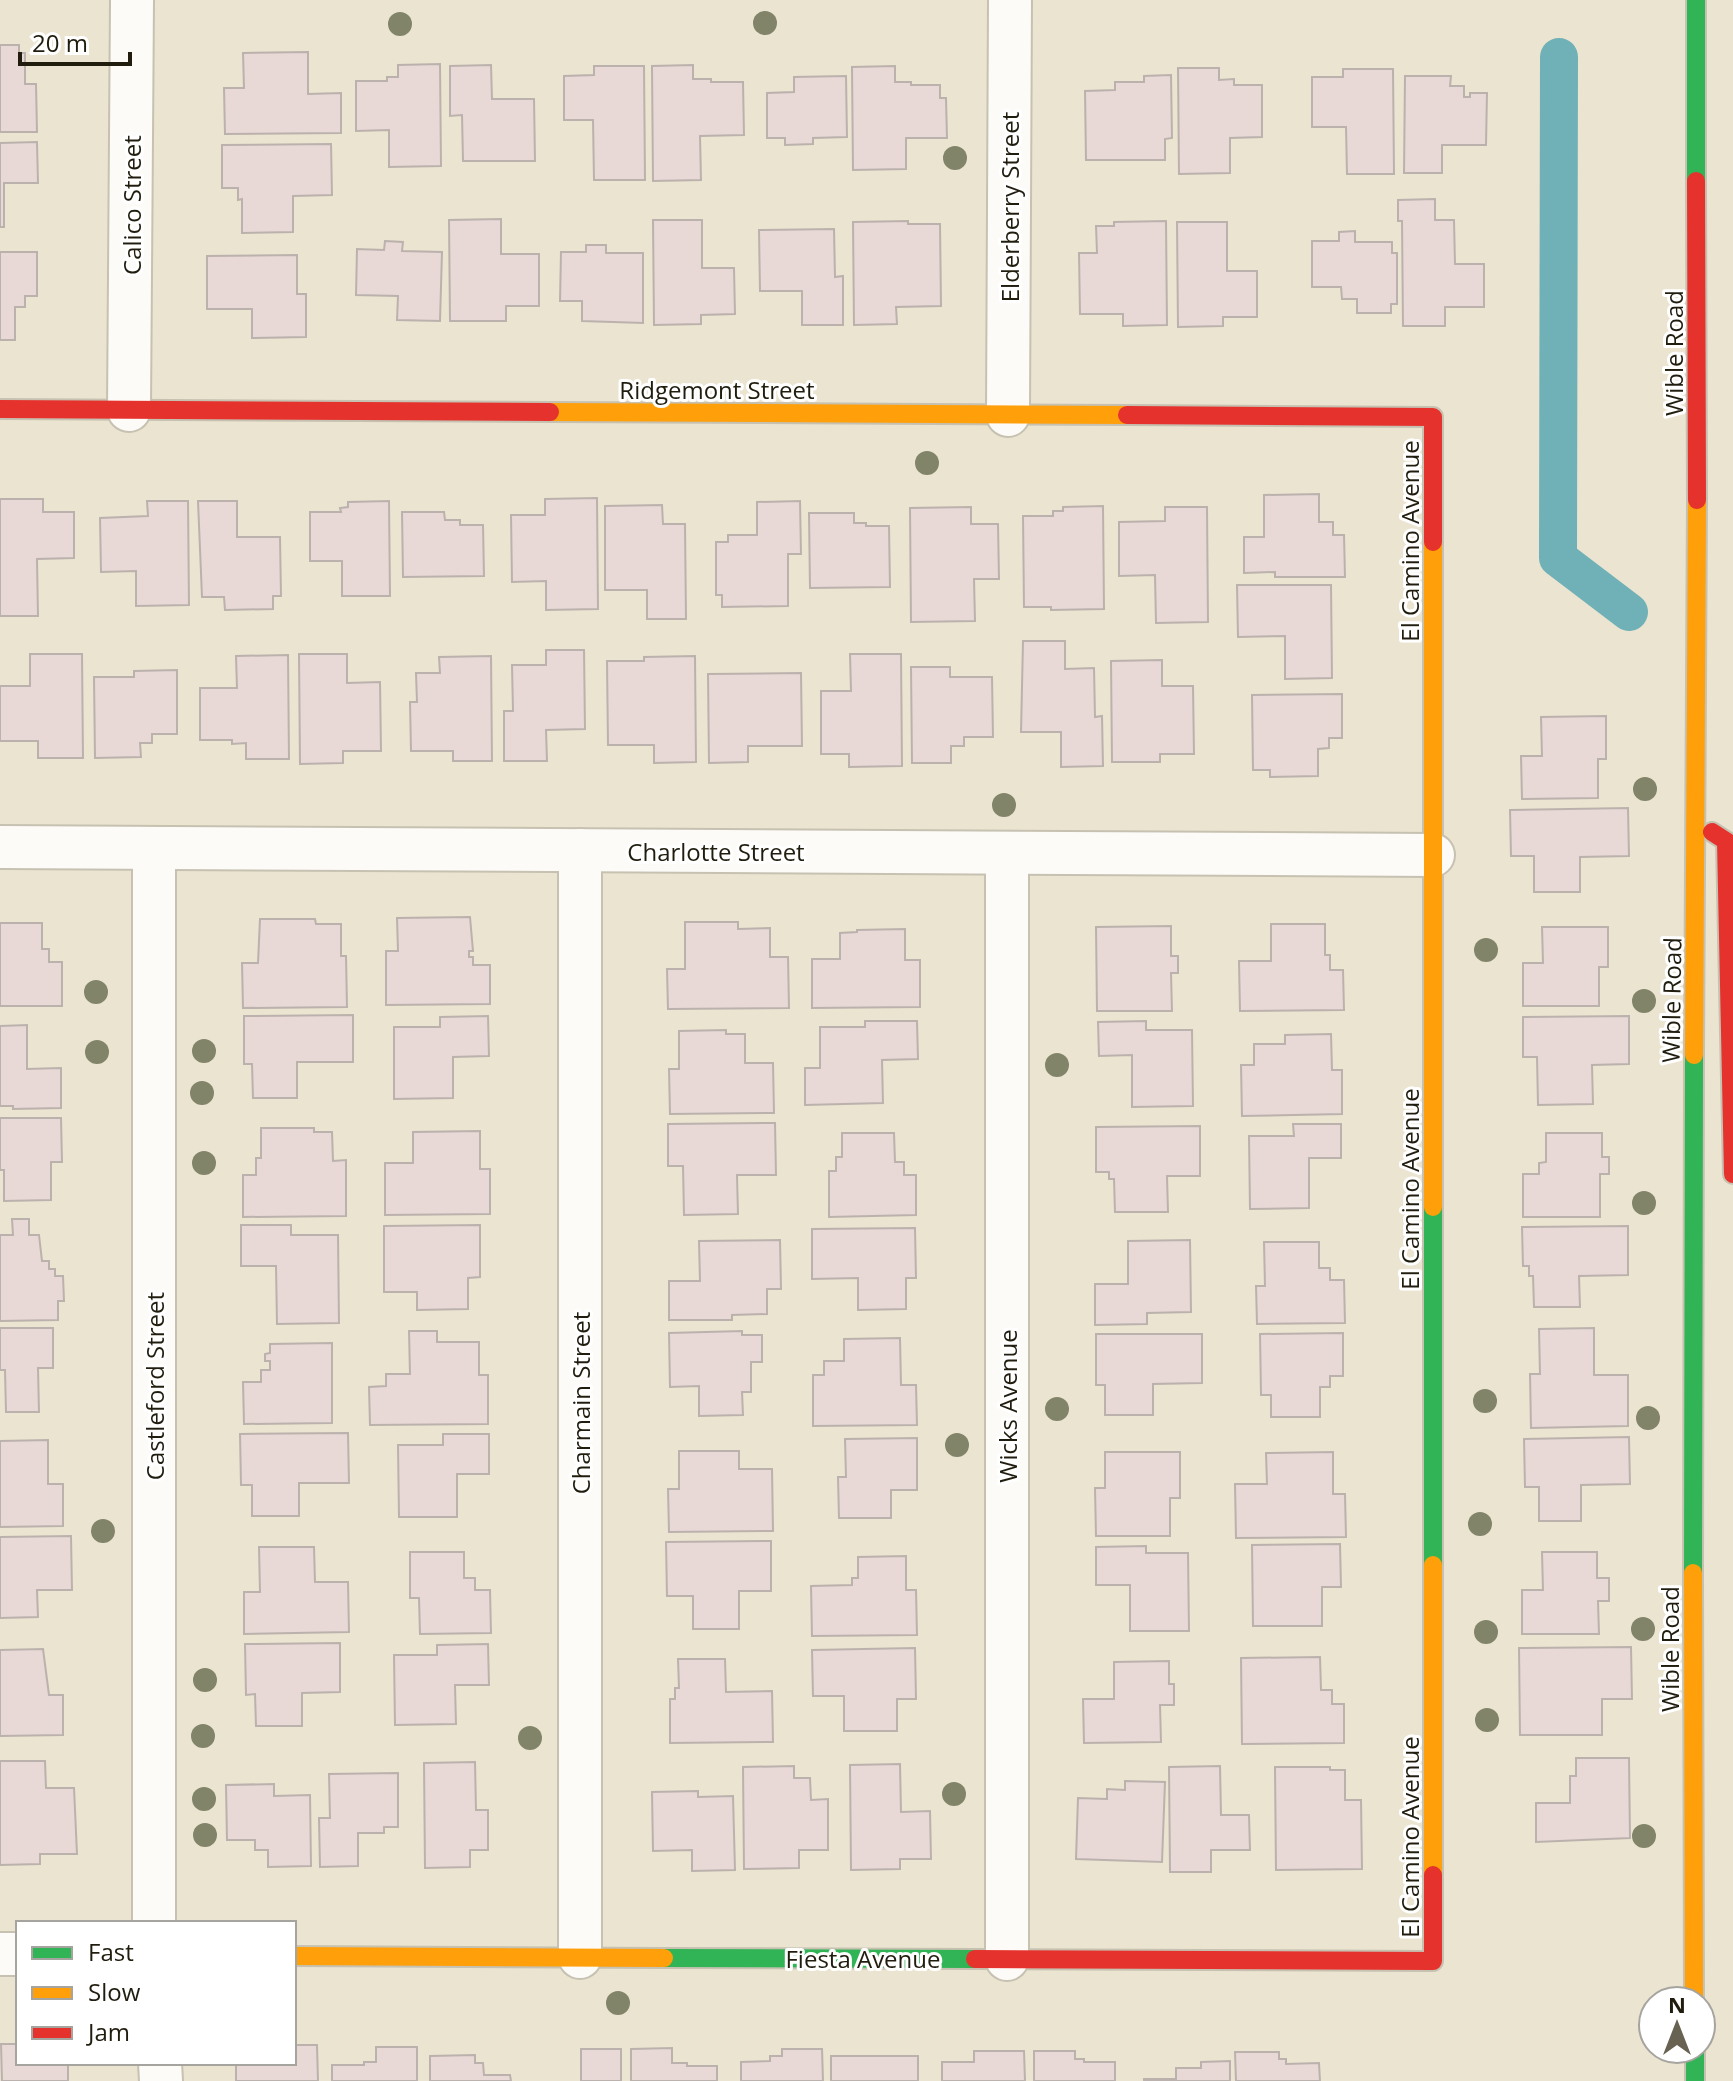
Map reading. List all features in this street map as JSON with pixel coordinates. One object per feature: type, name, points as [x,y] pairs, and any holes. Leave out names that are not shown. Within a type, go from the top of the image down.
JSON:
[{"type":"street","name":"Calico Street","points":[[129,410],[132,0]]},
{"type":"street","name":"Elderberry Street","points":[[1008,415],[1010,0]]},
{"type":"street","name":"Wible Road","points":[[1694,1985],[1692,1239],[1696,822],[1696,0]]},
{"type":"street","name":"Ridgemont Street","points":[[0,409],[1433,417]]},
{"type":"street","name":"El Camino Avenue","points":[[1433,417],[1433,1961]]},
{"type":"street","points":[[1696,822],[1726,841],[1733,1174]]},
{"type":"street","name":"Charlotte Street","points":[[0,847],[1433,855]]},
{"type":"street","name":"Castleford Street","points":[[154,848],[154,1921]]},
{"type":"street","name":"Charmain Street","points":[[580,850],[580,1957]]},
{"type":"street","name":"Wicks Avenue","points":[[1007,853],[1007,1959]]},
{"type":"street","name":"Fiesta Avenue","points":[[296,1956],[1433,1961]]},
{"type":"building","points":[[0,45],[19,45],[19,53],[25,53],[25,84],[36,84],[37,132],[0,132]]},
{"type":"building","points":[[308,52],[308,94],[341,93],[341,133],[225,134],[224,88],[244,88],[243,53]]},
{"type":"building","points":[[440,64],[441,166],[389,167],[389,130],[356,131],[356,81],[387,81],[387,77],[398,77],[398,65]]},
{"type":"building","points":[[491,65],[492,99],[534,99],[535,161],[463,161],[462,115],[450,116],[450,66]]},
{"type":"building","points":[[693,65],[693,79],[743,82],[744,135],[700,136],[701,180],[653,181],[652,66]]},
{"type":"building","points":[[594,66],[644,66],[645,180],[594,180],[593,120],[564,120],[564,76],[594,75]]},
{"type":"building","points":[[895,66],[895,82],[940,85],[940,98],[946,98],[947,138],[906,138],[906,169],[853,170],[852,67]]},
{"type":"building","points":[[1178,68],[1219,68],[1219,80],[1234,79],[1234,85],[1262,85],[1262,137],[1230,138],[1230,173],[1179,174]]},
{"type":"building","points":[[1343,69],[1393,69],[1394,174],[1347,174],[1346,127],[1312,127],[1312,77],[1343,77]]},
{"type":"building","points":[[1171,75],[1172,138],[1165,139],[1165,160],[1086,160],[1085,91],[1115,90],[1115,82],[1144,82],[1144,76]]},
{"type":"building","points":[[846,76],[847,137],[813,138],[813,144],[785,145],[785,138],[767,138],[767,93],[794,92],[794,77]]},
{"type":"building","points":[[1405,76],[1451,76],[1450,86],[1464,86],[1464,97],[1470,97],[1470,93],[1487,93],[1486,145],[1442,145],[1442,173],[1404,173]]},
{"type":"building","points":[[37,142],[38,183],[4,183],[4,227],[0,227],[0,143]]},
{"type":"building","points":[[331,144],[332,195],[293,196],[293,232],[242,233],[242,199],[238,200],[238,188],[222,188],[222,145]]},
{"type":"building","points":[[1435,199],[1435,220],[1454,220],[1455,264],[1484,264],[1484,307],[1445,307],[1445,326],[1403,326],[1402,221],[1398,221],[1398,200]]},
{"type":"building","points":[[501,219],[501,254],[539,254],[539,306],[506,306],[506,321],[450,321],[449,220]]},
{"type":"building","points":[[653,220],[702,220],[702,268],[734,268],[735,314],[701,315],[701,324],[654,325]]},
{"type":"building","points":[[908,221],[908,224],[940,224],[941,306],[896,307],[897,324],[854,325],[853,222]]},
{"type":"building","points":[[1166,221],[1167,325],[1123,326],[1123,314],[1080,314],[1079,253],[1097,253],[1096,226],[1114,226],[1114,222]]},
{"type":"building","points":[[1177,222],[1227,222],[1227,271],[1257,271],[1257,317],[1223,317],[1223,326],[1178,327]]},
{"type":"building","points":[[834,229],[835,277],[843,276],[843,325],[802,325],[802,291],[760,291],[759,230]]},
{"type":"building","points":[[1355,231],[1355,242],[1392,242],[1392,253],[1397,253],[1397,304],[1391,304],[1391,313],[1357,313],[1357,299],[1342,299],[1341,287],[1312,287],[1312,241],[1339,241],[1339,232]]},
{"type":"building","points":[[385,241],[403,242],[402,251],[442,252],[440,321],[397,320],[398,296],[356,295],[357,249],[384,250]]},
{"type":"building","points":[[586,245],[606,245],[606,253],[643,253],[643,323],[582,321],[582,301],[560,301],[561,252],[586,252]]},
{"type":"building","points":[[0,252],[37,252],[37,296],[25,296],[25,307],[15,307],[15,340],[0,340]]},
{"type":"building","points":[[297,255],[297,294],[306,294],[306,337],[252,338],[252,309],[207,309],[207,256]]},
{"type":"building","points":[[1319,494],[1319,522],[1333,522],[1333,535],[1344,535],[1345,577],[1275,577],[1275,572],[1244,573],[1244,537],[1264,537],[1264,495]]},
{"type":"building","points":[[597,498],[598,609],[546,610],[546,581],[512,582],[511,515],[545,515],[545,499]]},
{"type":"building","points":[[0,499],[43,499],[43,512],[74,512],[74,558],[37,559],[38,616],[0,616]]},
{"type":"building","points":[[147,501],[188,501],[189,605],[136,606],[136,571],[101,572],[100,518],[148,516]]},
{"type":"building","points":[[198,501],[237,501],[237,537],[280,537],[281,596],[273,596],[273,609],[225,610],[224,597],[202,597]]},
{"type":"building","points":[[389,501],[390,596],[342,596],[342,561],[310,561],[310,512],[341,512],[340,508],[348,507],[348,502]]},
{"type":"building","points":[[800,501],[801,554],[788,554],[788,606],[722,607],[722,595],[716,595],[716,542],[728,542],[728,535],[757,535],[757,502]]},
{"type":"building","points":[[662,505],[663,524],[685,524],[686,619],[647,619],[647,590],[605,590],[605,506]]},
{"type":"building","points":[[1103,506],[1104,609],[1024,607],[1023,516],[1053,516],[1053,511],[1063,511],[1063,507]]},
{"type":"building","points":[[971,507],[971,524],[998,524],[999,579],[974,579],[975,621],[911,622],[910,508]]},
{"type":"building","points":[[1165,507],[1207,507],[1208,622],[1156,623],[1155,575],[1119,576],[1119,522],[1165,521]]},
{"type":"building","points":[[402,512],[444,512],[445,520],[460,520],[460,525],[483,525],[484,576],[403,577]]},
{"type":"building","points":[[809,513],[854,513],[854,523],[889,526],[890,587],[810,588]]},
{"type":"building","points":[[1237,585],[1331,585],[1332,678],[1285,679],[1285,636],[1238,637]]},
{"type":"building","points":[[1023,641],[1065,641],[1065,669],[1094,668],[1095,717],[1102,716],[1103,766],[1061,767],[1061,732],[1021,732]]},
{"type":"building","points":[[546,650],[584,650],[585,729],[546,730],[547,761],[504,761],[504,711],[513,711],[512,665],[546,665]]},
{"type":"building","points":[[30,654],[82,654],[83,758],[38,758],[38,741],[0,741],[0,686],[30,686]]},
{"type":"building","points":[[299,654],[347,654],[347,683],[380,682],[381,751],[343,751],[343,763],[300,764]]},
{"type":"building","points":[[850,654],[901,654],[902,766],[849,767],[849,754],[821,754],[821,691],[851,691]]},
{"type":"building","points":[[288,655],[289,759],[246,759],[246,743],[200,740],[200,688],[237,688],[236,656]]},
{"type":"building","points":[[491,656],[492,761],[453,761],[453,751],[411,751],[410,702],[417,702],[416,673],[440,673],[439,657]]},
{"type":"building","points":[[695,656],[696,762],[654,763],[654,745],[608,745],[607,661]]},
{"type":"building","points":[[1162,660],[1162,686],[1193,686],[1194,754],[1160,754],[1160,762],[1112,762],[1111,661]]},
{"type":"building","points":[[911,667],[950,667],[950,677],[992,677],[993,737],[964,737],[964,746],[951,746],[951,763],[912,763]]},
{"type":"building","points":[[177,670],[177,734],[152,734],[152,743],[140,743],[141,757],[95,758],[94,677],[134,677],[134,671]]},
{"type":"building","points":[[801,673],[802,746],[748,746],[748,762],[709,763],[708,674]]},
{"type":"building","points":[[1342,694],[1342,738],[1329,738],[1329,748],[1318,749],[1318,776],[1270,777],[1270,770],[1253,770],[1252,695]]},
{"type":"building","points":[[1606,716],[1606,759],[1598,759],[1598,798],[1522,799],[1521,756],[1542,756],[1541,717]]},
{"type":"building","points":[[1628,808],[1629,856],[1580,857],[1580,892],[1534,892],[1534,856],[1511,856],[1510,810]]},
{"type":"building","points":[[470,917],[473,951],[469,951],[469,957],[473,957],[473,965],[490,965],[490,1004],[386,1005],[386,951],[398,951],[397,918]]},
{"type":"building","points":[[260,919],[315,919],[316,924],[341,924],[341,956],[346,956],[347,1007],[243,1008],[242,963],[258,963]]},
{"type":"building","points":[[685,922],[738,922],[738,929],[770,928],[770,957],[788,957],[789,1008],[668,1009],[667,969],[685,969]]},
{"type":"building","points":[[0,923],[42,923],[42,949],[49,949],[49,962],[62,962],[62,1006],[0,1006]]},
{"type":"building","points":[[1271,924],[1325,924],[1325,955],[1330,955],[1330,970],[1343,970],[1344,1010],[1240,1011],[1239,961],[1271,961]]},
{"type":"building","points":[[1171,926],[1171,956],[1178,956],[1178,973],[1171,973],[1172,1011],[1097,1011],[1096,927]]},
{"type":"building","points":[[1542,927],[1608,927],[1608,967],[1599,967],[1599,1006],[1523,1006],[1523,963],[1543,963]]},
{"type":"building","points":[[905,929],[905,960],[920,960],[920,1007],[812,1008],[812,959],[840,959],[840,933]]},
{"type":"building","points":[[353,1015],[353,1062],[297,1062],[297,1098],[253,1098],[252,1064],[244,1064],[244,1016]]},
{"type":"building","points":[[488,1016],[489,1056],[453,1057],[453,1098],[394,1099],[394,1027],[440,1027],[440,1017]]},
{"type":"building","points":[[1629,1016],[1629,1064],[1592,1065],[1593,1104],[1538,1105],[1537,1057],[1523,1057],[1523,1017]]},
{"type":"building","points":[[865,1021],[917,1021],[918,1059],[882,1060],[883,1103],[805,1105],[805,1068],[820,1068],[820,1027],[865,1027]]},
{"type":"building","points":[[1146,1021],[1146,1030],[1192,1030],[1193,1106],[1132,1107],[1132,1055],[1099,1056],[1098,1022]]},
{"type":"building","points":[[27,1025],[27,1069],[61,1068],[61,1108],[13,1109],[13,1106],[0,1106],[0,1026]]},
{"type":"building","points":[[726,1030],[726,1034],[745,1034],[745,1063],[773,1063],[774,1113],[670,1114],[669,1069],[679,1069],[679,1031]]},
{"type":"building","points":[[1331,1034],[1332,1070],[1342,1070],[1342,1114],[1242,1116],[1241,1065],[1254,1065],[1254,1044],[1285,1044],[1285,1035]]},
{"type":"building","points":[[0,1118],[61,1118],[62,1162],[51,1162],[51,1200],[4,1201],[4,1170],[0,1170]]},
{"type":"building","points":[[775,1123],[776,1175],[737,1175],[738,1214],[684,1215],[683,1166],[668,1166],[668,1124]]},
{"type":"building","points":[[1293,1124],[1341,1124],[1341,1158],[1309,1158],[1309,1208],[1250,1209],[1249,1136],[1294,1136]]},
{"type":"building","points":[[1200,1126],[1200,1176],[1167,1176],[1168,1212],[1115,1212],[1114,1179],[1109,1179],[1109,1172],[1096,1172],[1096,1127]]},
{"type":"building","points":[[261,1128],[314,1128],[314,1132],[332,1132],[333,1161],[346,1160],[346,1216],[243,1217],[243,1175],[256,1175],[256,1158],[261,1158]]},
{"type":"building","points":[[480,1131],[480,1169],[490,1169],[490,1214],[385,1215],[385,1163],[413,1163],[413,1132]]},
{"type":"building","points":[[842,1133],[894,1133],[895,1162],[904,1162],[904,1175],[916,1175],[916,1215],[829,1217],[829,1171],[836,1171],[836,1157],[842,1157]]},
{"type":"building","points":[[1546,1133],[1602,1133],[1602,1157],[1609,1157],[1609,1174],[1600,1174],[1600,1217],[1523,1217],[1523,1174],[1539,1174],[1539,1163],[1546,1162]]},
{"type":"building","points":[[12,1219],[29,1219],[29,1235],[39,1235],[42,1261],[49,1261],[49,1269],[55,1269],[55,1276],[63,1276],[64,1301],[58,1301],[58,1320],[0,1321],[0,1235],[13,1235]]},
{"type":"building","points":[[241,1225],[291,1225],[291,1235],[338,1235],[339,1323],[277,1324],[276,1266],[241,1266]]},
{"type":"building","points":[[480,1225],[480,1277],[468,1278],[468,1309],[417,1310],[417,1292],[384,1292],[384,1226]]},
{"type":"building","points":[[1628,1226],[1628,1275],[1579,1276],[1580,1307],[1534,1307],[1533,1276],[1529,1276],[1529,1266],[1523,1266],[1522,1227]]},
{"type":"building","points":[[915,1228],[916,1278],[906,1278],[906,1309],[858,1310],[858,1278],[812,1279],[812,1229]]},
{"type":"building","points":[[780,1240],[781,1289],[767,1289],[767,1314],[732,1315],[732,1320],[669,1320],[669,1281],[700,1281],[699,1241]]},
{"type":"building","points":[[1190,1240],[1191,1312],[1147,1313],[1147,1324],[1095,1325],[1095,1284],[1128,1284],[1128,1241]]},
{"type":"building","points":[[1264,1242],[1319,1242],[1319,1268],[1330,1268],[1330,1280],[1344,1280],[1345,1323],[1257,1324],[1256,1286],[1265,1286]]},
{"type":"building","points":[[0,1328],[53,1328],[53,1368],[38,1368],[39,1412],[6,1412],[5,1370],[0,1370]]},
{"type":"building","points":[[1594,1328],[1594,1375],[1628,1375],[1628,1426],[1531,1428],[1530,1374],[1540,1374],[1539,1329]]},
{"type":"building","points":[[409,1331],[437,1331],[437,1342],[479,1342],[479,1375],[488,1375],[488,1424],[370,1425],[369,1387],[386,1386],[386,1374],[410,1374]]},
{"type":"building","points":[[742,1331],[742,1335],[762,1335],[762,1362],[751,1362],[751,1392],[742,1392],[743,1415],[699,1416],[699,1386],[670,1387],[669,1333]]},
{"type":"building","points":[[1343,1333],[1343,1376],[1330,1376],[1330,1387],[1320,1387],[1320,1417],[1271,1417],[1271,1395],[1261,1395],[1260,1334]]},
{"type":"building","points":[[1096,1334],[1202,1334],[1202,1383],[1153,1384],[1153,1415],[1105,1415],[1105,1385],[1096,1385]]},
{"type":"building","points":[[900,1338],[901,1385],[916,1385],[917,1425],[813,1426],[813,1375],[824,1375],[824,1361],[844,1361],[844,1339]]},
{"type":"building","points":[[332,1343],[332,1423],[244,1424],[243,1382],[261,1382],[261,1370],[270,1370],[270,1361],[265,1361],[265,1354],[270,1353],[270,1344]]},
{"type":"building","points":[[348,1433],[349,1483],[299,1483],[299,1516],[252,1516],[252,1485],[241,1485],[240,1434]]},
{"type":"building","points":[[443,1434],[489,1434],[489,1474],[457,1474],[457,1517],[399,1517],[398,1445],[443,1445]]},
{"type":"building","points":[[1629,1437],[1630,1484],[1581,1485],[1581,1521],[1539,1521],[1539,1487],[1525,1487],[1524,1439]]},
{"type":"building","points":[[917,1438],[917,1490],[891,1490],[891,1518],[839,1518],[838,1477],[846,1477],[845,1439]]},
{"type":"building","points":[[48,1440],[48,1484],[63,1484],[63,1526],[0,1527],[0,1441]]},
{"type":"building","points":[[679,1451],[739,1451],[739,1469],[772,1469],[773,1531],[669,1532],[668,1489],[679,1489]]},
{"type":"building","points":[[1105,1452],[1180,1452],[1180,1498],[1170,1498],[1170,1536],[1096,1536],[1095,1488],[1105,1488]]},
{"type":"building","points":[[1333,1452],[1333,1494],[1345,1494],[1346,1537],[1236,1538],[1235,1484],[1267,1484],[1266,1453]]},
{"type":"building","points":[[71,1536],[72,1590],[37,1590],[38,1617],[0,1618],[0,1537]]},
{"type":"building","points":[[771,1541],[771,1591],[739,1591],[739,1629],[693,1629],[693,1596],[667,1596],[666,1542]]},
{"type":"building","points":[[1340,1544],[1341,1587],[1322,1587],[1322,1626],[1253,1626],[1252,1545]]},
{"type":"building","points":[[1146,1546],[1146,1553],[1188,1553],[1189,1631],[1130,1631],[1130,1585],[1096,1585],[1096,1547]]},
{"type":"building","points":[[259,1547],[314,1547],[315,1582],[348,1582],[349,1632],[244,1634],[244,1592],[260,1592]]},
{"type":"building","points":[[410,1552],[464,1552],[464,1578],[475,1578],[475,1590],[490,1590],[491,1633],[420,1634],[419,1598],[410,1598]]},
{"type":"building","points":[[1542,1552],[1597,1552],[1597,1578],[1609,1578],[1609,1601],[1598,1601],[1599,1634],[1522,1634],[1522,1590],[1543,1590]]},
{"type":"building","points":[[906,1556],[906,1590],[916,1590],[917,1635],[812,1636],[811,1586],[852,1585],[852,1578],[858,1578],[858,1557]]},
{"type":"building","points":[[340,1643],[340,1692],[302,1693],[302,1726],[256,1726],[255,1694],[246,1695],[245,1644]]},
{"type":"building","points":[[488,1644],[489,1685],[455,1685],[456,1724],[395,1725],[394,1655],[437,1655],[437,1645]]},
{"type":"building","points":[[1631,1647],[1632,1699],[1602,1699],[1602,1735],[1520,1735],[1519,1648]]},
{"type":"building","points":[[915,1648],[916,1699],[897,1699],[897,1731],[844,1731],[844,1696],[813,1696],[812,1650]]},
{"type":"building","points":[[43,1649],[49,1695],[63,1695],[63,1735],[0,1736],[0,1650]]},
{"type":"building","points":[[1320,1657],[1321,1690],[1332,1690],[1332,1704],[1344,1704],[1344,1743],[1242,1744],[1241,1658]]},
{"type":"building","points":[[678,1659],[725,1659],[726,1692],[772,1691],[773,1742],[670,1743],[670,1699],[675,1699],[675,1688],[679,1688]]},
{"type":"building","points":[[1169,1661],[1169,1684],[1174,1684],[1174,1705],[1160,1705],[1161,1742],[1084,1743],[1083,1699],[1114,1699],[1114,1662]]},
{"type":"building","points":[[1576,1758],[1629,1758],[1630,1838],[1536,1842],[1536,1803],[1570,1803],[1570,1776],[1576,1776]]},
{"type":"building","points":[[0,1761],[45,1761],[46,1788],[74,1788],[77,1854],[40,1854],[40,1864],[0,1865]]},
{"type":"building","points":[[475,1762],[476,1810],[488,1810],[488,1850],[470,1850],[470,1867],[425,1868],[424,1763]]},
{"type":"building","points":[[900,1764],[901,1812],[930,1811],[931,1859],[900,1859],[900,1869],[851,1870],[850,1765]]},
{"type":"building","points":[[794,1766],[794,1778],[810,1778],[811,1800],[828,1799],[828,1850],[799,1850],[799,1868],[744,1869],[743,1767]]},
{"type":"building","points":[[1220,1766],[1221,1815],[1249,1815],[1250,1850],[1211,1850],[1211,1872],[1170,1872],[1169,1767]]},
{"type":"building","points":[[1275,1767],[1345,1770],[1345,1800],[1361,1800],[1362,1869],[1276,1870]]},
{"type":"building","points":[[398,1773],[398,1827],[384,1827],[384,1833],[358,1833],[358,1866],[320,1867],[319,1818],[330,1818],[329,1774]]},
{"type":"building","points":[[1125,1781],[1165,1782],[1162,1862],[1076,1859],[1078,1798],[1107,1799],[1107,1789],[1125,1790]]},
{"type":"building","points":[[274,1784],[274,1796],[310,1795],[311,1866],[268,1867],[268,1850],[255,1850],[255,1840],[227,1840],[226,1785]]},
{"type":"building","points":[[698,1791],[698,1797],[733,1796],[735,1870],[692,1871],[692,1850],[653,1851],[652,1792]]},
{"type":"building","points":[[1,2044],[16,2044],[16,2065],[68,2065],[68,2081],[2,2081]]},
{"type":"building","points":[[296,2045],[317,2045],[318,2081],[236,2081],[236,2065],[296,2065]]},
{"type":"building","points":[[376,2047],[417,2047],[417,2081],[332,2081],[332,2065],[376,2062]]},
{"type":"building","points":[[672,2048],[672,2063],[717,2066],[717,2081],[631,2081],[631,2049]]},
{"type":"building","points":[[581,2049],[621,2049],[621,2081],[581,2081]]},
{"type":"building","points":[[782,2049],[822,2049],[823,2081],[741,2081],[741,2062],[770,2061],[770,2056],[782,2056]]},
{"type":"building","points":[[974,2051],[1024,2051],[1025,2081],[942,2081],[942,2062],[974,2062]]},
{"type":"building","points":[[1034,2051],[1075,2051],[1075,2059],[1084,2059],[1084,2062],[1115,2062],[1115,2081],[1034,2081]]},
{"type":"building","points":[[1235,2052],[1279,2052],[1279,2059],[1286,2059],[1286,2064],[1319,2063],[1320,2081],[1236,2081]]},
{"type":"building","points":[[475,2055],[475,2063],[483,2063],[484,2075],[510,2075],[511,2081],[430,2081],[430,2056]]},
{"type":"building","points":[[831,2056],[918,2056],[918,2081],[831,2081]]},
{"type":"building","points":[[1230,2061],[1230,2081],[1144,2081],[1176,2079],[1176,2068],[1201,2068],[1201,2062]]},
{"type":"waterway","points":[[1559,57],[1558,558],[1629,612]]},
{"type":"traffic: fast","points":[[1696,0],[1696,181]]},
{"type":"traffic: fast","points":[[1693,1573],[1694,1055]]},
{"type":"traffic: fast","points":[[1433,1207],[1433,1565]]},
{"type":"traffic: fast","points":[[664,1958],[975,1959]]},
{"type":"traffic: fast","points":[[1695,2065],[1695,2081]]},
{"type":"traffic: slow","points":[[550,412],[1127,415]]},
{"type":"traffic: slow","points":[[1694,1055],[1697,500]]},
{"type":"traffic: slow","points":[[1433,542],[1433,1207]]},
{"type":"traffic: slow","points":[[1433,1565],[1433,1875]]},
{"type":"traffic: slow","points":[[1693,1573],[1694,1985]]},
{"type":"traffic: slow","points":[[296,1956],[664,1958]]},
{"type":"traffic: jam","points":[[1696,181],[1697,500]]},
{"type":"traffic: jam","points":[[0,409],[550,412]]},
{"type":"traffic: jam","points":[[1127,415],[1433,417],[1433,542]]},
{"type":"traffic: jam","points":[[1712,832],[1726,841],[1733,1174]]},
{"type":"traffic: jam","points":[[975,1959],[1433,1961],[1433,1875]]}]
